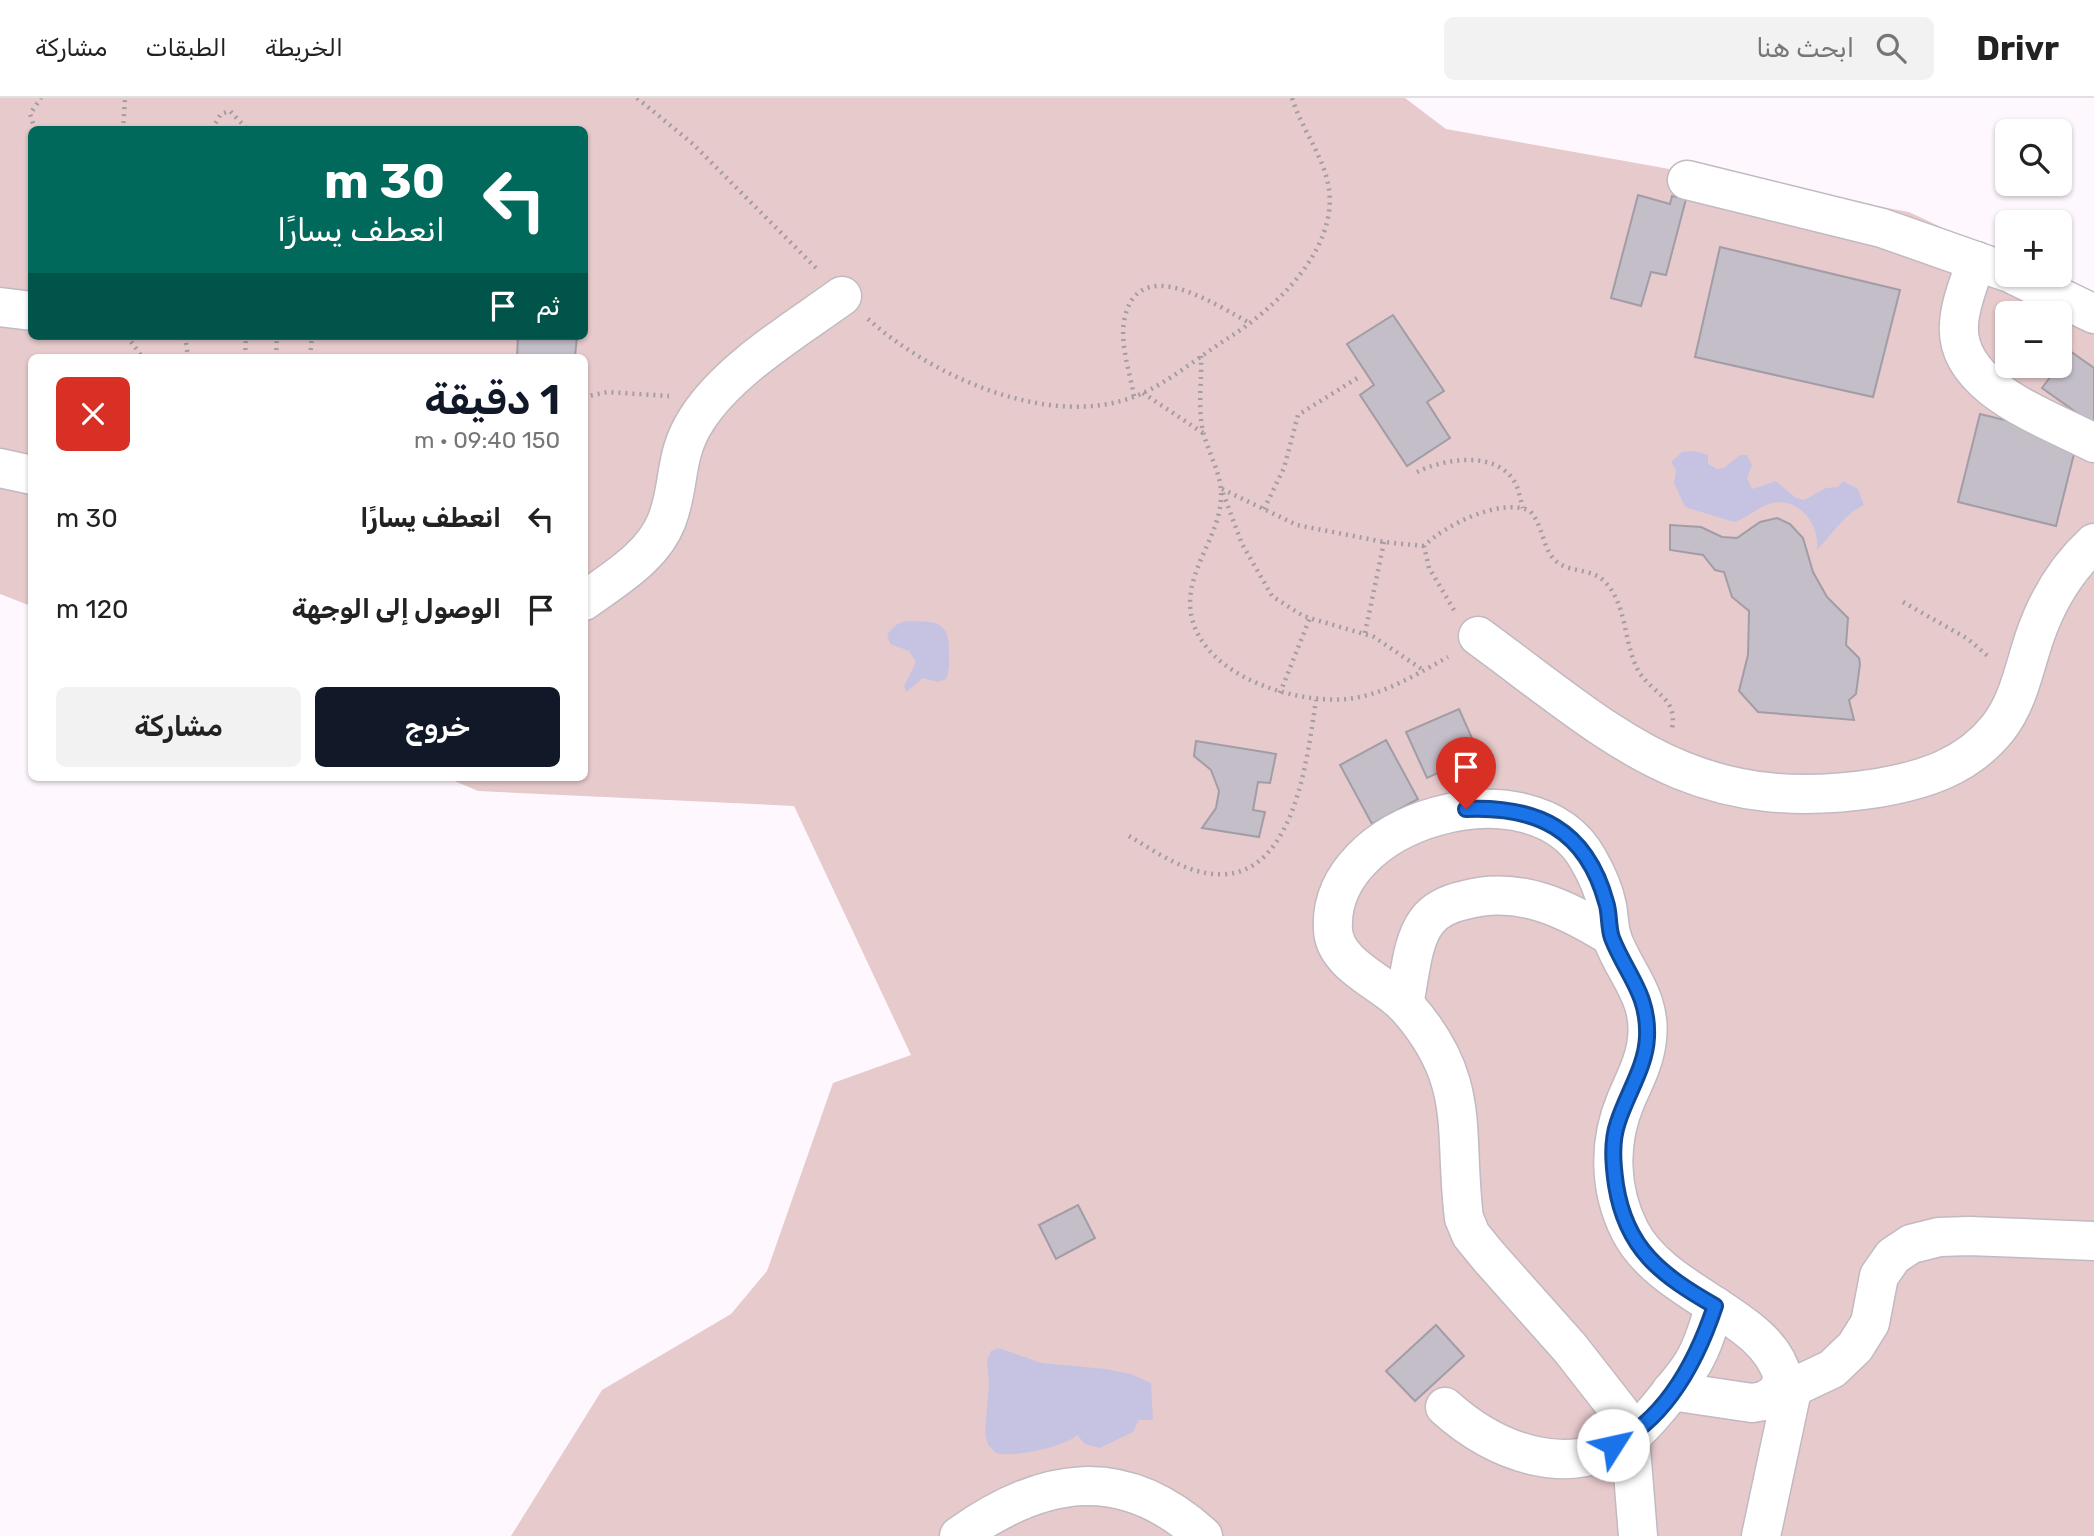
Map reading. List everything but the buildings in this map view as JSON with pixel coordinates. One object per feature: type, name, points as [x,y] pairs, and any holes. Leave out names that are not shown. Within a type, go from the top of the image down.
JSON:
[{"type":"lane","points":[[1687,180],[1882,228],[1992,267],[1959,324],[1965,358],[1973,373],[2001,393],[2094,443]]},
{"type":"lane","points":[[2039,287],[2094,314]]},
{"type":"lane","points":[[588,598],[629,568],[657,539],[669,510],[678,457],[698,417],[708,405],[761,356],[842,296]]},
{"type":"lane","points":[[0,307],[28,310]]},
{"type":"lane","points":[[0,468],[28,474]]},
{"type":"lane","points":[[1478,636],[1612,734],[1655,761],[1699,779],[1762,792],[1828,793],[1894,785],[1942,772],[1963,760],[1999,727],[2021,687],[2047,606],[2063,579],[2094,543]]},
{"type":"lane","points":[[1638,1536],[1630,1436],[1611,1398],[1471,1235],[1464,1218],[1462,1201],[1458,1106],[1450,1076],[1436,1048],[1404,1004],[1340,951],[1333,934],[1333,914],[1345,883],[1366,856],[1409,827],[1436,816],[1466,809],[1500,808],[1530,814],[1559,828],[1577,842],[1596,876],[1607,903],[1612,937],[1631,972],[1647,1016],[1647,1039],[1643,1057],[1616,1125],[1613,1149],[1622,1214],[1644,1255],[1678,1284],[1746,1327],[1782,1372],[1787,1392],[1760,1536]]},
{"type":"lane","points":[[1404,1004],[1418,939],[1428,920],[1441,908],[1459,901],[1496,894],[1520,896],[1579,917],[1612,937]]},
{"type":"lane","points":[[1671,1391],[1752,1403],[1787,1392],[1832,1369],[1856,1347],[1870,1323],[1879,1276],[1893,1256],[1911,1244],[1939,1237],[1969,1236],[2094,1241]]},
{"type":"lane","points":[[1445,1407],[1483,1437],[1532,1457],[1562,1459],[1596,1453],[1630,1436],[1671,1391],[1696,1358],[1715,1306]]},
{"type":"lane","points":[[959,1536],[1037,1492],[1063,1486],[1087,1485],[1137,1493],[1161,1504],[1203,1536]]},
{"type":"path","points":[[34,126],[30,114],[41,98]]},
{"type":"path","points":[[123,126],[125,98]]},
{"type":"path","points":[[1203,433],[1143,393],[1251,324],[1287,288],[1311,258],[1326,229],[1330,210],[1326,172],[1292,98]]},
{"type":"path","points":[[217,126],[218,118],[230,111],[244,126]]},
{"type":"path","points":[[1134,396],[1124,322],[1129,306],[1140,293],[1162,285],[1186,289],[1251,324]]},
{"type":"path","points":[[1201,356],[1203,433],[1242,544],[1272,596],[1310,618],[1365,632],[1423,670]]},
{"type":"path","points":[[1264,509],[1284,468],[1298,415],[1359,377]]},
{"type":"path","points":[[588,396],[607,391],[658,393],[708,405]]},
{"type":"path","points":[[1417,472],[1448,460],[1490,464],[1508,473],[1514,482],[1522,508]]},
{"type":"path","points":[[1222,489],[1297,525],[1384,542],[1424,546],[1443,530],[1507,507],[1522,508],[1535,516],[1551,556],[1560,564],[1595,574],[1615,597],[1639,672],[1672,709],[1671,731],[1655,761]]},
{"type":"path","points":[[1222,489],[1217,522],[1195,568],[1190,604],[1192,622],[1201,639],[1227,666],[1266,689],[1280,693],[1316,700],[1348,699],[1377,692],[1423,670],[1478,636],[1444,597],[1424,555],[1424,546]]},
{"type":"path","points":[[1365,632],[1384,542]]},
{"type":"path","points":[[1903,602],[1968,639],[2021,687]]},
{"type":"path","points":[[1280,693],[1310,618]]},
{"type":"path","points":[[1129,836],[1176,863],[1207,873],[1240,872],[1261,860],[1280,840],[1289,821],[1309,745],[1316,700]]},
{"type":"shaded area","points":[[0,98],[1405,98],[1446,129],[1909,212],[1995,252],[1995,287],[2072,287],[2072,284],[2094,293],[2094,1536],[511,1536],[602,1390],[731,1314],[767,1271],[833,1083],[911,1055],[794,806],[478,791],[454,781],[588,781],[588,354],[28,354],[28,605],[0,594]]},
{"type":"shaded area","points":[[1695,451],[1708,455],[1708,464],[1717,469],[1724,468],[1740,455],[1747,455],[1752,465],[1747,478],[1752,489],[1776,481],[1796,498],[1804,500],[1826,488],[1838,487],[1843,481],[1858,489],[1864,505],[1845,519],[1817,550],[1811,522],[1798,508],[1789,504],[1769,504],[1734,522],[1685,507],[1674,483],[1676,470],[1671,462],[1682,452]]},
{"type":"shaded area","points":[[905,621],[931,622],[946,632],[949,661],[946,679],[938,682],[923,678],[906,692],[904,686],[916,662],[909,651],[890,644],[887,634]]},
{"type":"shaded area","points":[[998,1348],[1042,1363],[1106,1369],[1131,1374],[1151,1383],[1153,1420],[1139,1420],[1133,1432],[1100,1448],[1085,1444],[1077,1435],[1062,1444],[1038,1450],[1014,1454],[996,1453],[988,1445],[985,1433],[989,1383],[987,1360],[991,1351]]},
{"type":"route","points":[[1466,809],[1500,808],[1530,814],[1559,828],[1577,842],[1587,856],[1607,903],[1612,937],[1631,972],[1647,1016],[1647,1039],[1643,1057],[1616,1125],[1614,1172],[1622,1214],[1644,1255],[1678,1284],[1715,1306],[1702,1345],[1688,1371],[1662,1404],[1630,1436],[1613,1445]]}]
